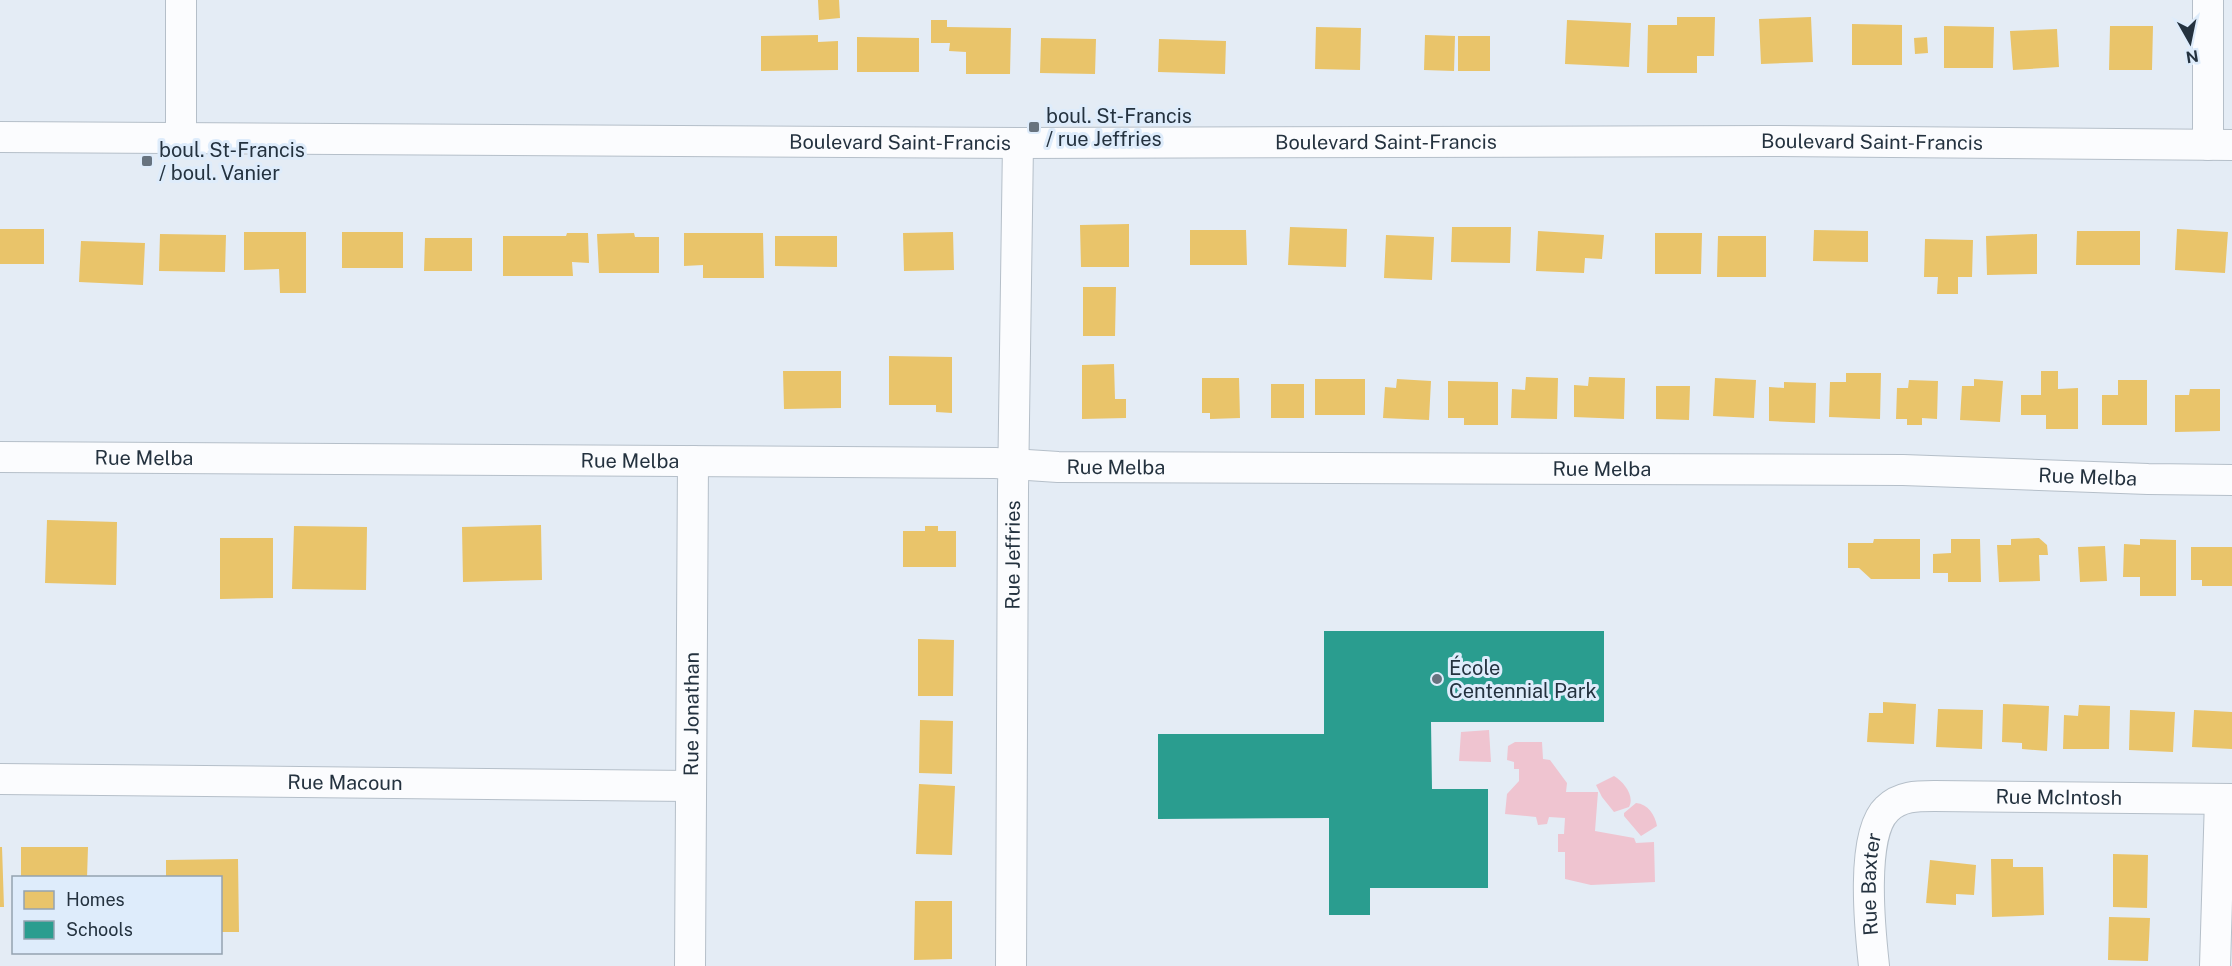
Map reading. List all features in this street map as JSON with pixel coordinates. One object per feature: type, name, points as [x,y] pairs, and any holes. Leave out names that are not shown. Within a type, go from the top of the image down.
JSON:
[{"type":"street","points":[[181,0],[181,138]]},
{"type":"street","points":[[2208,0],[2220,145]]},
{"type":"street","name":"Boulevard Saint-Francis","points":[[0,138],[1018,143],[1783,141],[2220,145]]},
{"type":"street","name":"Rue Jeffries","points":[[1011,966],[1018,143]]},
{"type":"street","name":"Rue Melba","points":[[0,457],[1014,464],[1093,468],[1903,470],[2137,479],[2232,480]]},
{"type":"street","name":"Rue Jonathan","points":[[690,966],[693,461]]},
{"type":"street","name":"Rue Macoun","points":[[0,779],[690,786]]},
{"type":"street","name":"Rue McIntosh","points":[[1888,807],[1900,800],[1915,796],[2226,799]]},
{"type":"street","points":[[2215,966],[2226,799]]},
{"type":"street","name":"Rue Baxter","points":[[1874,966],[1870,928],[1871,844],[1880,816],[1888,807]]},
{"type":"shaded area","points":[[1489,730],[1491,762],[1459,761],[1461,732]]},
{"type":"shaded area","points":[[1515,742],[1542,742],[1543,759],[1550,760],[1567,783],[1566,792],[1598,792],[1595,831],[1634,838],[1636,843],[1654,842],[1655,882],[1591,885],[1565,879],[1565,852],[1558,852],[1558,834],[1564,834],[1565,818],[1549,817],[1547,824],[1538,825],[1536,817],[1505,814],[1507,794],[1519,781],[1519,769],[1514,769],[1514,762],[1507,760],[1508,746]]},
{"type":"shaded area","points":[[1614,776],[1625,786],[1631,798],[1629,807],[1614,812],[1596,785]]},
{"type":"shaded area","points":[[1636,803],[1644,805],[1650,811],[1657,826],[1641,836],[1624,816],[1624,813]]},
{"type":"building: Homes","points":[[818,0],[839,0],[840,18],[819,20]]},
{"type":"building: Homes","points":[[1677,17],[1715,17],[1714,56],[1697,56],[1697,73],[1647,73],[1648,25],[1677,25]]},
{"type":"building: Homes","points":[[1811,17],[1813,62],[1761,64],[1759,19]]},
{"type":"building: Homes","points":[[931,20],[947,20],[947,27],[1011,28],[1010,74],[966,74],[966,52],[949,51],[950,43],[931,43]]},
{"type":"building: Homes","points":[[1567,20],[1631,23],[1629,67],[1565,64]]},
{"type":"building: Homes","points":[[1852,24],[1902,25],[1902,65],[1852,65]]},
{"type":"building: Homes","points":[[1944,26],[1994,27],[1993,68],[1944,68]]},
{"type":"building: Homes","points":[[2110,26],[2153,26],[2152,70],[2109,70]]},
{"type":"building: Homes","points":[[1316,27],[1361,28],[1360,70],[1315,69]]},
{"type":"building: Homes","points":[[2057,29],[2059,67],[2013,70],[2010,31]]},
{"type":"building: Homes","points":[[818,35],[818,42],[838,41],[838,70],[761,71],[761,36]]},
{"type":"building: Homes","points":[[1425,35],[1455,36],[1454,71],[1424,70]]},
{"type":"building: Homes","points":[[1458,36],[1490,36],[1490,71],[1458,71]]},
{"type":"building: Homes","points":[[857,37],[919,38],[919,72],[857,72]]},
{"type":"building: Homes","points":[[1927,37],[1928,53],[1915,54],[1914,38]]},
{"type":"building: Homes","points":[[1041,38],[1096,39],[1095,74],[1040,73]]},
{"type":"building: Homes","points":[[1159,39],[1226,41],[1225,74],[1158,72]]},
{"type":"building: Homes","points":[[1129,224],[1129,267],[1081,267],[1080,225]]},
{"type":"building: Homes","points":[[1290,227],[1347,229],[1346,267],[1288,265]]},
{"type":"building: Homes","points":[[1452,227],[1511,227],[1510,263],[1451,262]]},
{"type":"building: Homes","points":[[0,229],[44,229],[44,264],[0,264]]},
{"type":"building: Homes","points":[[2177,229],[2228,232],[2225,273],[2175,270]]},
{"type":"building: Homes","points":[[1190,230],[1246,230],[1247,265],[1190,265]]},
{"type":"building: Homes","points":[[1814,230],[1868,231],[1868,262],[1813,261]]},
{"type":"building: Homes","points":[[1538,231],[1604,235],[1602,259],[1585,258],[1584,273],[1536,271]]},
{"type":"building: Homes","points":[[2077,231],[2140,231],[2140,265],[2076,265]]},
{"type":"building: Homes","points":[[244,232],[306,232],[306,293],[280,293],[279,269],[244,270]]},
{"type":"building: Homes","points":[[342,232],[403,232],[403,268],[342,268]]},
{"type":"building: Homes","points":[[953,232],[954,270],[904,271],[903,233]]},
{"type":"building: Homes","points":[[567,233],[588,233],[589,263],[572,262],[573,276],[503,276],[503,236],[566,236]]},
{"type":"building: Homes","points":[[634,233],[635,237],[659,237],[659,273],[599,273],[597,234]]},
{"type":"building: Homes","points":[[684,233],[763,233],[764,278],[703,278],[703,265],[684,266]]},
{"type":"building: Homes","points":[[1655,233],[1702,233],[1701,274],[1655,274]]},
{"type":"building: Homes","points":[[160,234],[226,235],[225,272],[159,271]]},
{"type":"building: Homes","points":[[2037,234],[2037,274],[1987,275],[1986,236]]},
{"type":"building: Homes","points":[[1386,235],[1434,237],[1432,280],[1384,278]]},
{"type":"building: Homes","points":[[775,236],[837,236],[837,267],[775,266]]},
{"type":"building: Homes","points":[[1718,236],[1766,236],[1766,277],[1717,277]]},
{"type":"building: Homes","points":[[425,238],[472,238],[472,271],[424,271]]},
{"type":"building: Homes","points":[[1925,239],[1973,240],[1972,277],[1958,277],[1958,294],[1937,294],[1938,277],[1924,277]]},
{"type":"building: Homes","points":[[81,241],[145,243],[143,285],[79,282]]},
{"type":"building: Homes","points":[[1083,287],[1116,287],[1115,336],[1083,336]]},
{"type":"building: Homes","points":[[889,356],[952,357],[952,413],[936,412],[936,405],[889,405]]},
{"type":"building: Homes","points":[[1114,364],[1115,399],[1126,399],[1126,418],[1082,419],[1082,365]]},
{"type":"building: Homes","points":[[783,371],[841,371],[841,408],[784,409]]},
{"type":"building: Homes","points":[[2041,371],[2058,371],[2058,389],[2078,388],[2078,429],[2046,429],[2046,415],[2021,415],[2021,395],[2041,395]]},
{"type":"building: Homes","points":[[1846,373],[1881,373],[1880,419],[1829,417],[1830,382],[1846,382]]},
{"type":"building: Homes","points":[[1526,377],[1558,378],[1557,419],[1511,418],[1512,389],[1525,390]]},
{"type":"building: Homes","points":[[1589,377],[1625,378],[1624,419],[1574,417],[1574,385],[1588,386]]},
{"type":"building: Homes","points":[[1202,378],[1239,378],[1240,418],[1210,419],[1210,413],[1202,413]]},
{"type":"building: Homes","points":[[1715,378],[1756,380],[1754,418],[1713,416]]},
{"type":"building: Homes","points":[[1315,379],[1365,379],[1365,415],[1315,415]]},
{"type":"building: Homes","points":[[1397,379],[1431,381],[1429,420],[1383,418],[1385,387],[1396,388]]},
{"type":"building: Homes","points":[[1974,379],[2003,381],[2000,422],[1960,420],[1962,386],[1974,386]]},
{"type":"building: Homes","points":[[1909,380],[1938,381],[1937,419],[1922,418],[1922,425],[1907,425],[1907,419],[1896,419],[1897,388],[1908,388]]},
{"type":"building: Homes","points":[[2118,380],[2147,380],[2147,425],[2102,425],[2102,395],[2118,395]]},
{"type":"building: Homes","points":[[1448,381],[1498,382],[1498,425],[1464,425],[1464,418],[1448,418]]},
{"type":"building: Homes","points":[[1784,382],[1816,383],[1815,423],[1769,421],[1769,387],[1784,388]]},
{"type":"building: Homes","points":[[1271,384],[1304,384],[1304,418],[1271,418]]},
{"type":"building: Homes","points":[[1656,386],[1690,386],[1689,420],[1656,419]]},
{"type":"building: Homes","points":[[2190,389],[2220,389],[2220,431],[2175,432],[2175,395],[2189,395]]},
{"type":"building: Homes","points":[[47,520],[117,522],[116,585],[45,583]]},
{"type":"building: Homes","points":[[541,525],[542,580],[463,582],[462,527]]},
{"type":"building: Homes","points":[[294,526],[367,527],[366,590],[292,589]]},
{"type":"building: Homes","points":[[925,526],[938,526],[938,531],[956,531],[956,567],[903,567],[903,531],[925,531]]},
{"type":"building: Homes","points":[[220,538],[273,538],[273,598],[220,599]]},
{"type":"building: Homes","points":[[2039,538],[2047,545],[2048,555],[2039,555],[2040,581],[1999,582],[1997,545],[2011,545],[2011,539]]},
{"type":"building: Homes","points":[[1874,539],[1920,539],[1920,579],[1871,579],[1859,568],[1848,568],[1848,543],[1873,543]]},
{"type":"building: Homes","points":[[1951,539],[1980,539],[1981,582],[1948,582],[1948,573],[1933,573],[1933,554],[1951,553]]},
{"type":"building: Homes","points":[[2140,539],[2176,540],[2176,596],[2140,596],[2140,577],[2123,577],[2124,544],[2140,545]]},
{"type":"building: Homes","points":[[2105,546],[2107,581],[2080,582],[2078,547]]},
{"type":"building: Homes","points":[[2191,547],[2232,547],[2232,586],[2202,586],[2202,580],[2191,580]]},
{"type":"building: Homes","points":[[918,639],[954,640],[953,696],[918,696]]},
{"type":"building: Homes","points":[[1883,702],[1916,704],[1914,744],[1867,742],[1869,713],[1883,713]]},
{"type":"building: Homes","points":[[2003,704],[2049,706],[2047,751],[2022,749],[2022,743],[2002,742]]},
{"type":"building: Homes","points":[[2079,705],[2110,706],[2109,749],[2063,749],[2064,715],[2078,716]]},
{"type":"building: Homes","points":[[1938,709],[1983,710],[1982,749],[1936,747]]},
{"type":"building: Homes","points":[[2130,710],[2175,712],[2173,752],[2129,750]]},
{"type":"building: Homes","points":[[2194,710],[2232,712],[2232,749],[2192,747]]},
{"type":"building: Homes","points":[[920,720],[953,721],[952,774],[919,773]]},
{"type":"building: Homes","points":[[919,784],[955,786],[952,855],[916,854]]},
{"type":"building: Homes","points":[[0,847],[2,847],[4,907],[0,907]]},
{"type":"building: Homes","points":[[21,847],[88,847],[87,876],[21,876]]},
{"type":"building: Homes","points":[[2113,854],[2148,855],[2147,908],[2113,907]]},
{"type":"building: Homes","points":[[238,859],[239,932],[222,932],[222,876],[166,876],[166,860]]},
{"type":"building: Homes","points":[[1991,859],[2013,859],[2013,867],[2043,867],[2044,915],[1992,917]]},
{"type":"building: Homes","points":[[1930,860],[1976,865],[1974,895],[1956,894],[1956,905],[1926,903]]},
{"type":"building: Homes","points":[[915,901],[952,901],[952,959],[914,960]]},
{"type":"building: Homes","points":[[2109,917],[2150,918],[2148,961],[2108,960]]},
{"type":"building: Schools","points":[[1324,631],[1604,631],[1604,722],[1431,722],[1432,789],[1488,789],[1488,888],[1370,888],[1370,915],[1329,915],[1329,818],[1158,819],[1158,734],[1324,734]]},
{"type":"place","name":"boul. St-Francis / rue Jeffries","points":[[1034,127]]},
{"type":"place","name":"boul. St-Francis / boul. Vanier","points":[[147,161]]},
{"type":"place","name":"École Centennial Park","points":[[1437,679]]}]
